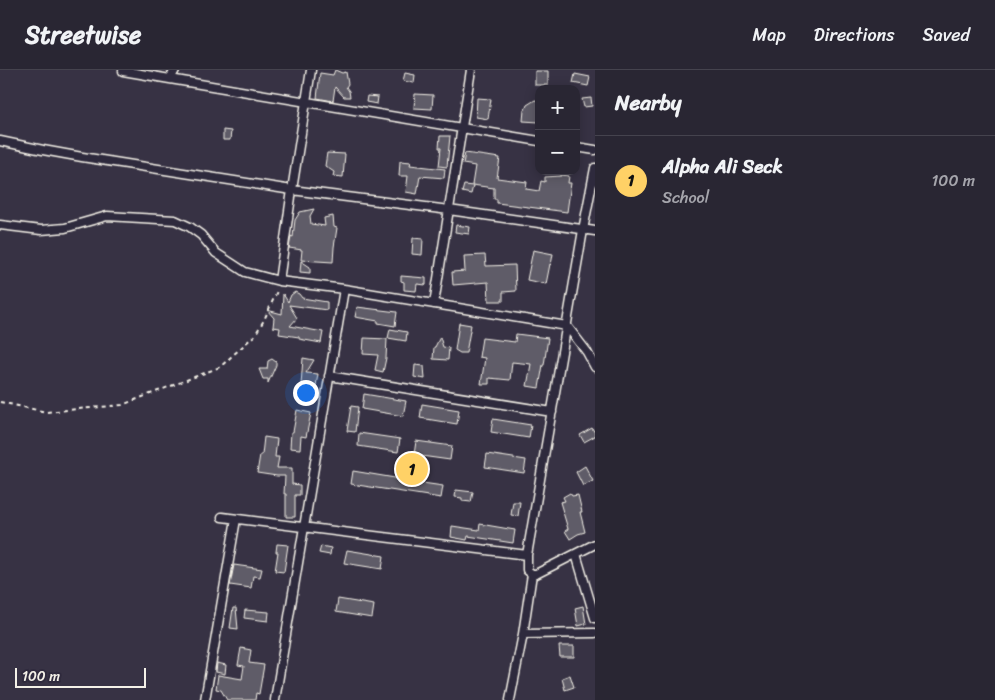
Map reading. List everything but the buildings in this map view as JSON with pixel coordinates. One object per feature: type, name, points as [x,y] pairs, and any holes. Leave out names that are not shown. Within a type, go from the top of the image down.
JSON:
[{"type":"street","points":[[124,70],[170,80],[535,140]]},
{"type":"street","points":[[170,80],[175,70]]},
{"type":"street","points":[[279,281],[311,70]]},
{"type":"street","points":[[434,304],[471,70]]},
{"type":"street","points":[[0,141],[82,157],[292,190],[595,231]]},
{"type":"street","points":[[580,148],[595,150]]},
{"type":"street","points":[[595,168],[527,555],[527,570],[532,574],[536,574],[595,544]]},
{"type":"street","points":[[0,224],[41,230],[66,228],[107,216],[175,220],[201,235],[216,253],[246,272],[279,281],[344,289],[567,326],[595,366]]},
{"type":"street","points":[[275,700],[344,289]]},
{"type":"street","points":[[329,376],[552,412]]},
{"type":"street","points":[[222,517],[527,555]]},
{"type":"street","points":[[204,700],[236,519]]},
{"type":"street","points":[[576,554],[595,618]]},
{"type":"street","points":[[510,700],[532,574]]},
{"type":"street","points":[[523,634],[595,633]]},
{"type":"path","points":[[0,402],[46,412],[122,405],[220,367],[255,335],[275,297],[279,281]]},
{"type":"place","name":"Alpha Ali Seck","points":[[412,469]]}]
